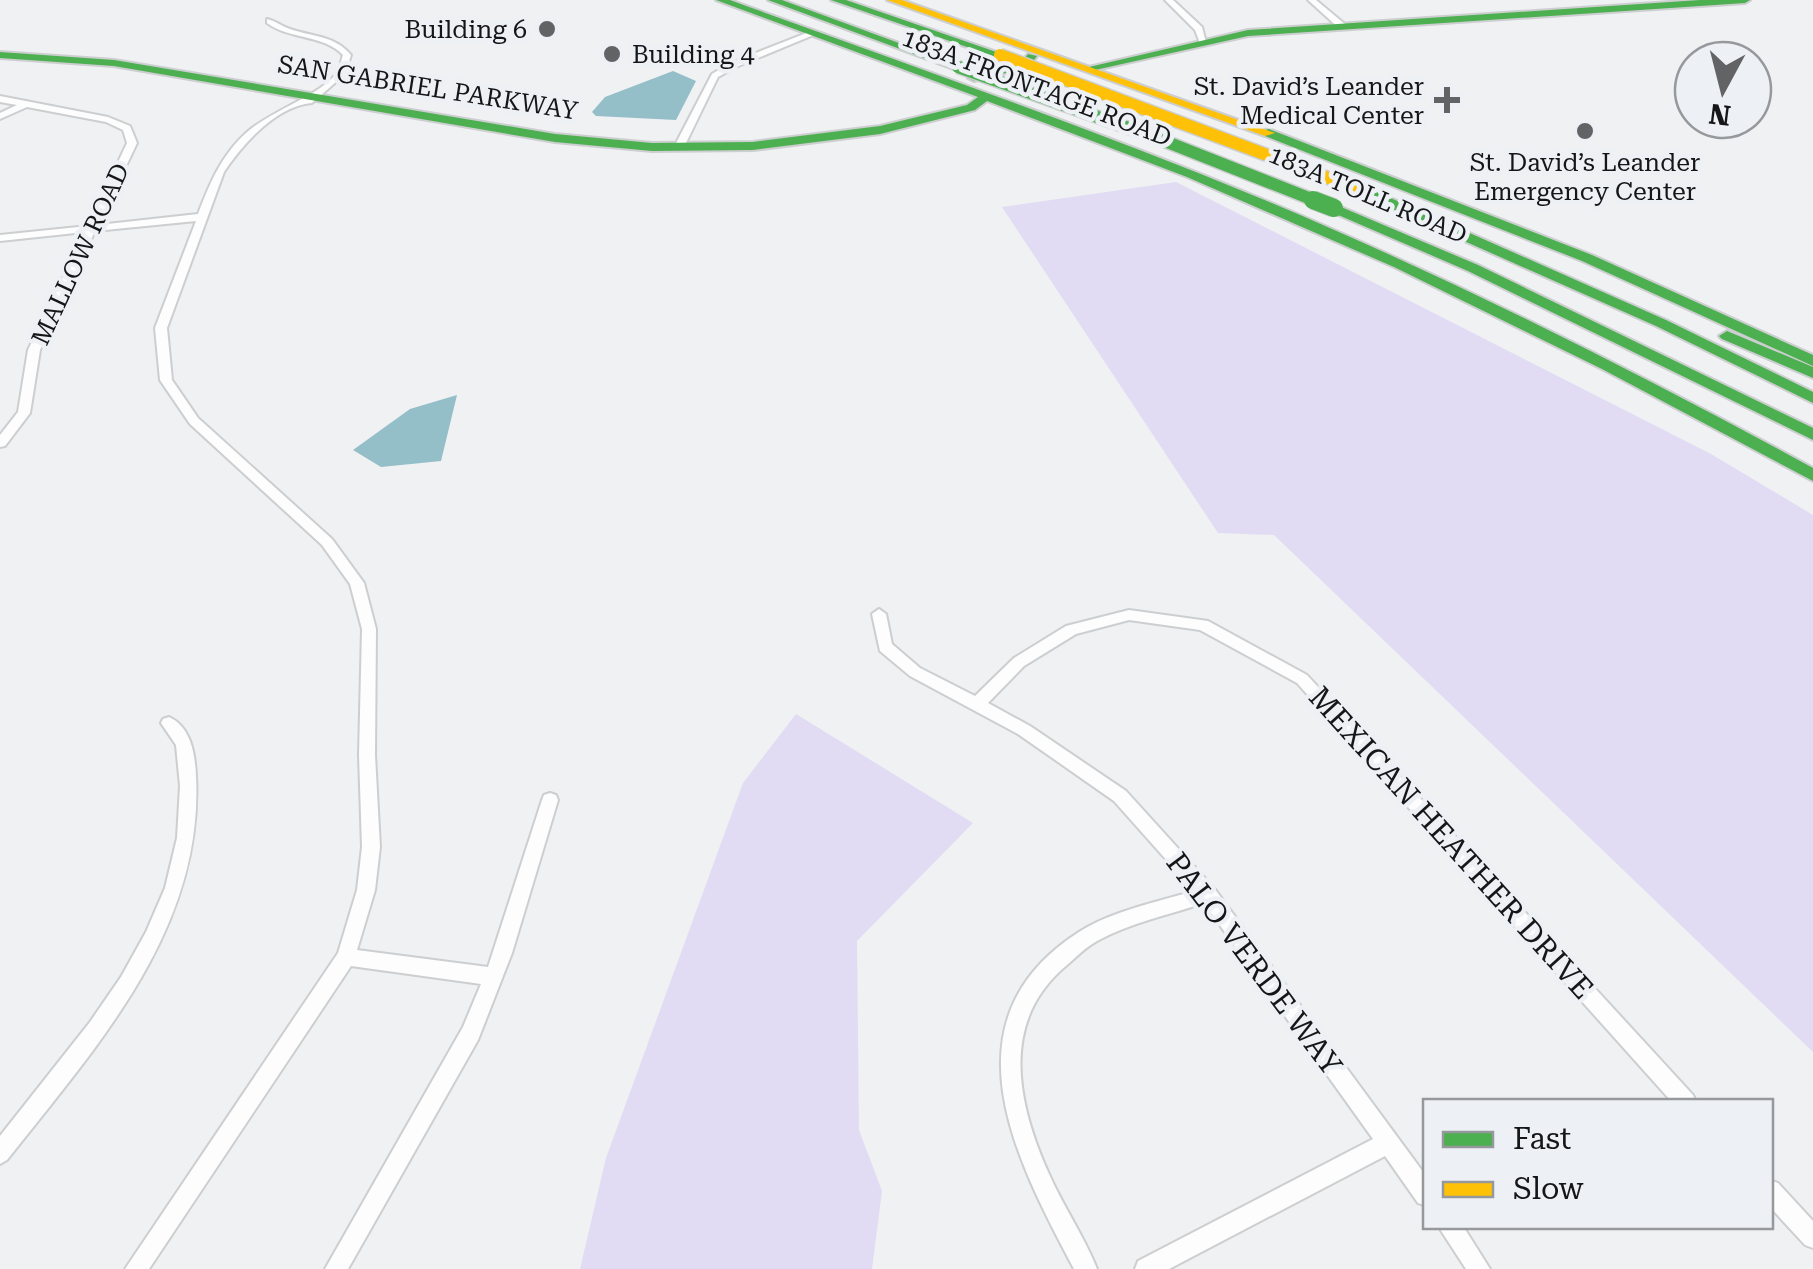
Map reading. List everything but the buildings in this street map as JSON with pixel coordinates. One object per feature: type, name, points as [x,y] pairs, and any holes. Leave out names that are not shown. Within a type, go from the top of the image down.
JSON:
[{"type":"main road","name":"183A FRONTAGE ROAD","points":[[721,0],[923,72],[1256,202],[1454,289],[1813,475]]},
{"type":"main road","points":[[750,0],[797,17],[844,26]]},
{"type":"main road","name":"183A TOLL ROAD","points":[[773,0],[1178,146],[1334,208],[1580,320],[1813,435]]},
{"type":"main road","name":"183A TOLL ROAD","points":[[836,0],[884,7],[1009,48],[1363,191],[1661,323],[1813,398]]},
{"type":"main road","points":[[855,0],[884,7]]},
{"type":"main road","name":"SAN GABRIEL PARKWAY","points":[[0,55],[96,60],[555,138],[679,148],[754,146],[848,133],[947,102],[985,97],[1203,38],[1333,25],[1745,0]]},
{"type":"main road","name":"183A FRONTAGE ROAD","points":[[1009,48],[1088,68],[1322,149],[1460,204],[1813,361]]},
{"type":"main road","points":[[923,72],[969,79],[1025,66],[1033,57],[1009,48]]},
{"type":"main road","points":[[1046,120],[1040,107],[1051,96],[1094,84],[1142,86]]},
{"type":"main road","points":[[1394,204],[1475,228],[1813,372]]},
{"type":"main road","points":[[1580,320],[1813,450]]},
{"type":"street","points":[[1169,0],[1203,38]]},
{"type":"street","points":[[1299,0],[1333,25]]},
{"type":"street","points":[[1312,0],[1333,25]]},
{"type":"street","points":[[136,1269],[346,958],[366,890],[371,847],[367,755],[369,629],[358,583],[345,562],[194,421],[166,380],[161,328],[219,172],[242,142],[304,107],[346,65],[344,50],[332,41],[280,29],[270,21]]},
{"type":"street","points":[[679,148],[715,76],[733,64],[812,34]]},
{"type":"street","name":"MALLOW ROAD","points":[[0,99],[108,120],[130,132],[132,143],[34,350],[24,413],[0,443]]},
{"type":"street","points":[[0,116],[26,104]]},
{"type":"street","points":[[0,238],[202,218]]},
{"type":"street","name":"PALO VERDE WAY","points":[[879,614],[885,647],[915,672],[1024,730],[1120,796],[1208,894],[1423,1190]]},
{"type":"street","name":"MEXICAN HEATHER DRIVE","points":[[977,704],[1019,662],[1071,630],[1130,616],[1204,625],[1302,678],[1683,1099]]},
{"type":"street","points":[[0,1154],[127,982],[169,898],[190,808],[186,740],[169,723]]},
{"type":"street","points":[[336,1269],[472,1033],[494,977],[550,800]]},
{"type":"street","points":[[1086,1269],[1025,1146],[1009,1088],[1014,1018],[1046,973],[1086,938],[1208,894]]},
{"type":"street","points":[[346,958],[494,977]]},
{"type":"street","points":[[1146,1269],[1388,1143]]},
{"type":"street","points":[[1773,1195],[1813,1236]]},
{"type":"street","points":[[1451,1229],[1480,1269]]},
{"type":"shaded area","points":[[1176,182],[1711,454],[1813,515],[1813,1052],[1274,535],[1218,533],[1002,207]]},
{"type":"shaded area","points":[[796,714],[973,823],[857,941],[859,1130],[882,1191],[872,1269],[580,1269],[606,1158],[743,783]]},
{"type":"water","points":[[673,71],[696,81],[676,120],[596,116],[592,112],[605,97]]},
{"type":"water","points":[[457,395],[441,461],[381,467],[353,450],[410,409]]},
{"type":"traffic: fast","points":[[721,0],[1125,148],[1258,202],[1539,331],[1813,475]]},
{"type":"traffic: fast","points":[[773,0],[958,67]]},
{"type":"traffic: fast","points":[[836,0],[1000,55]]},
{"type":"traffic: fast","points":[[1095,67],[1248,33],[1745,0]]},
{"type":"traffic: fast","points":[[0,55],[114,63],[555,138],[652,147],[753,146],[880,130],[971,108],[985,97]]},
{"type":"traffic: fast","points":[[974,78],[1025,65],[1032,56]]},
{"type":"traffic: fast","points":[[958,67],[1162,140],[1334,208]]},
{"type":"traffic: fast","points":[[1269,133],[1587,258],[1813,361]]},
{"type":"traffic: fast","points":[[1363,191],[1661,323],[1813,398]]},
{"type":"traffic: fast","points":[[1334,208],[1473,268],[1813,435]]},
{"type":"traffic: fast","points":[[1727,336],[1813,373]]},
{"type":"traffic: slow","points":[[892,0],[1269,133]]},
{"type":"traffic: slow","points":[[1000,55],[1363,191]]},
{"type":"place","name":"Building 6","points":[[547,29]]},
{"type":"place","name":"Building 4","points":[[612,54]]},
{"type":"place","name":"St. David’s Leander Medical Center","points":[[1447,100]]},
{"type":"place","name":"St. David’s Leander Emergency Center","points":[[1585,131]]}]
